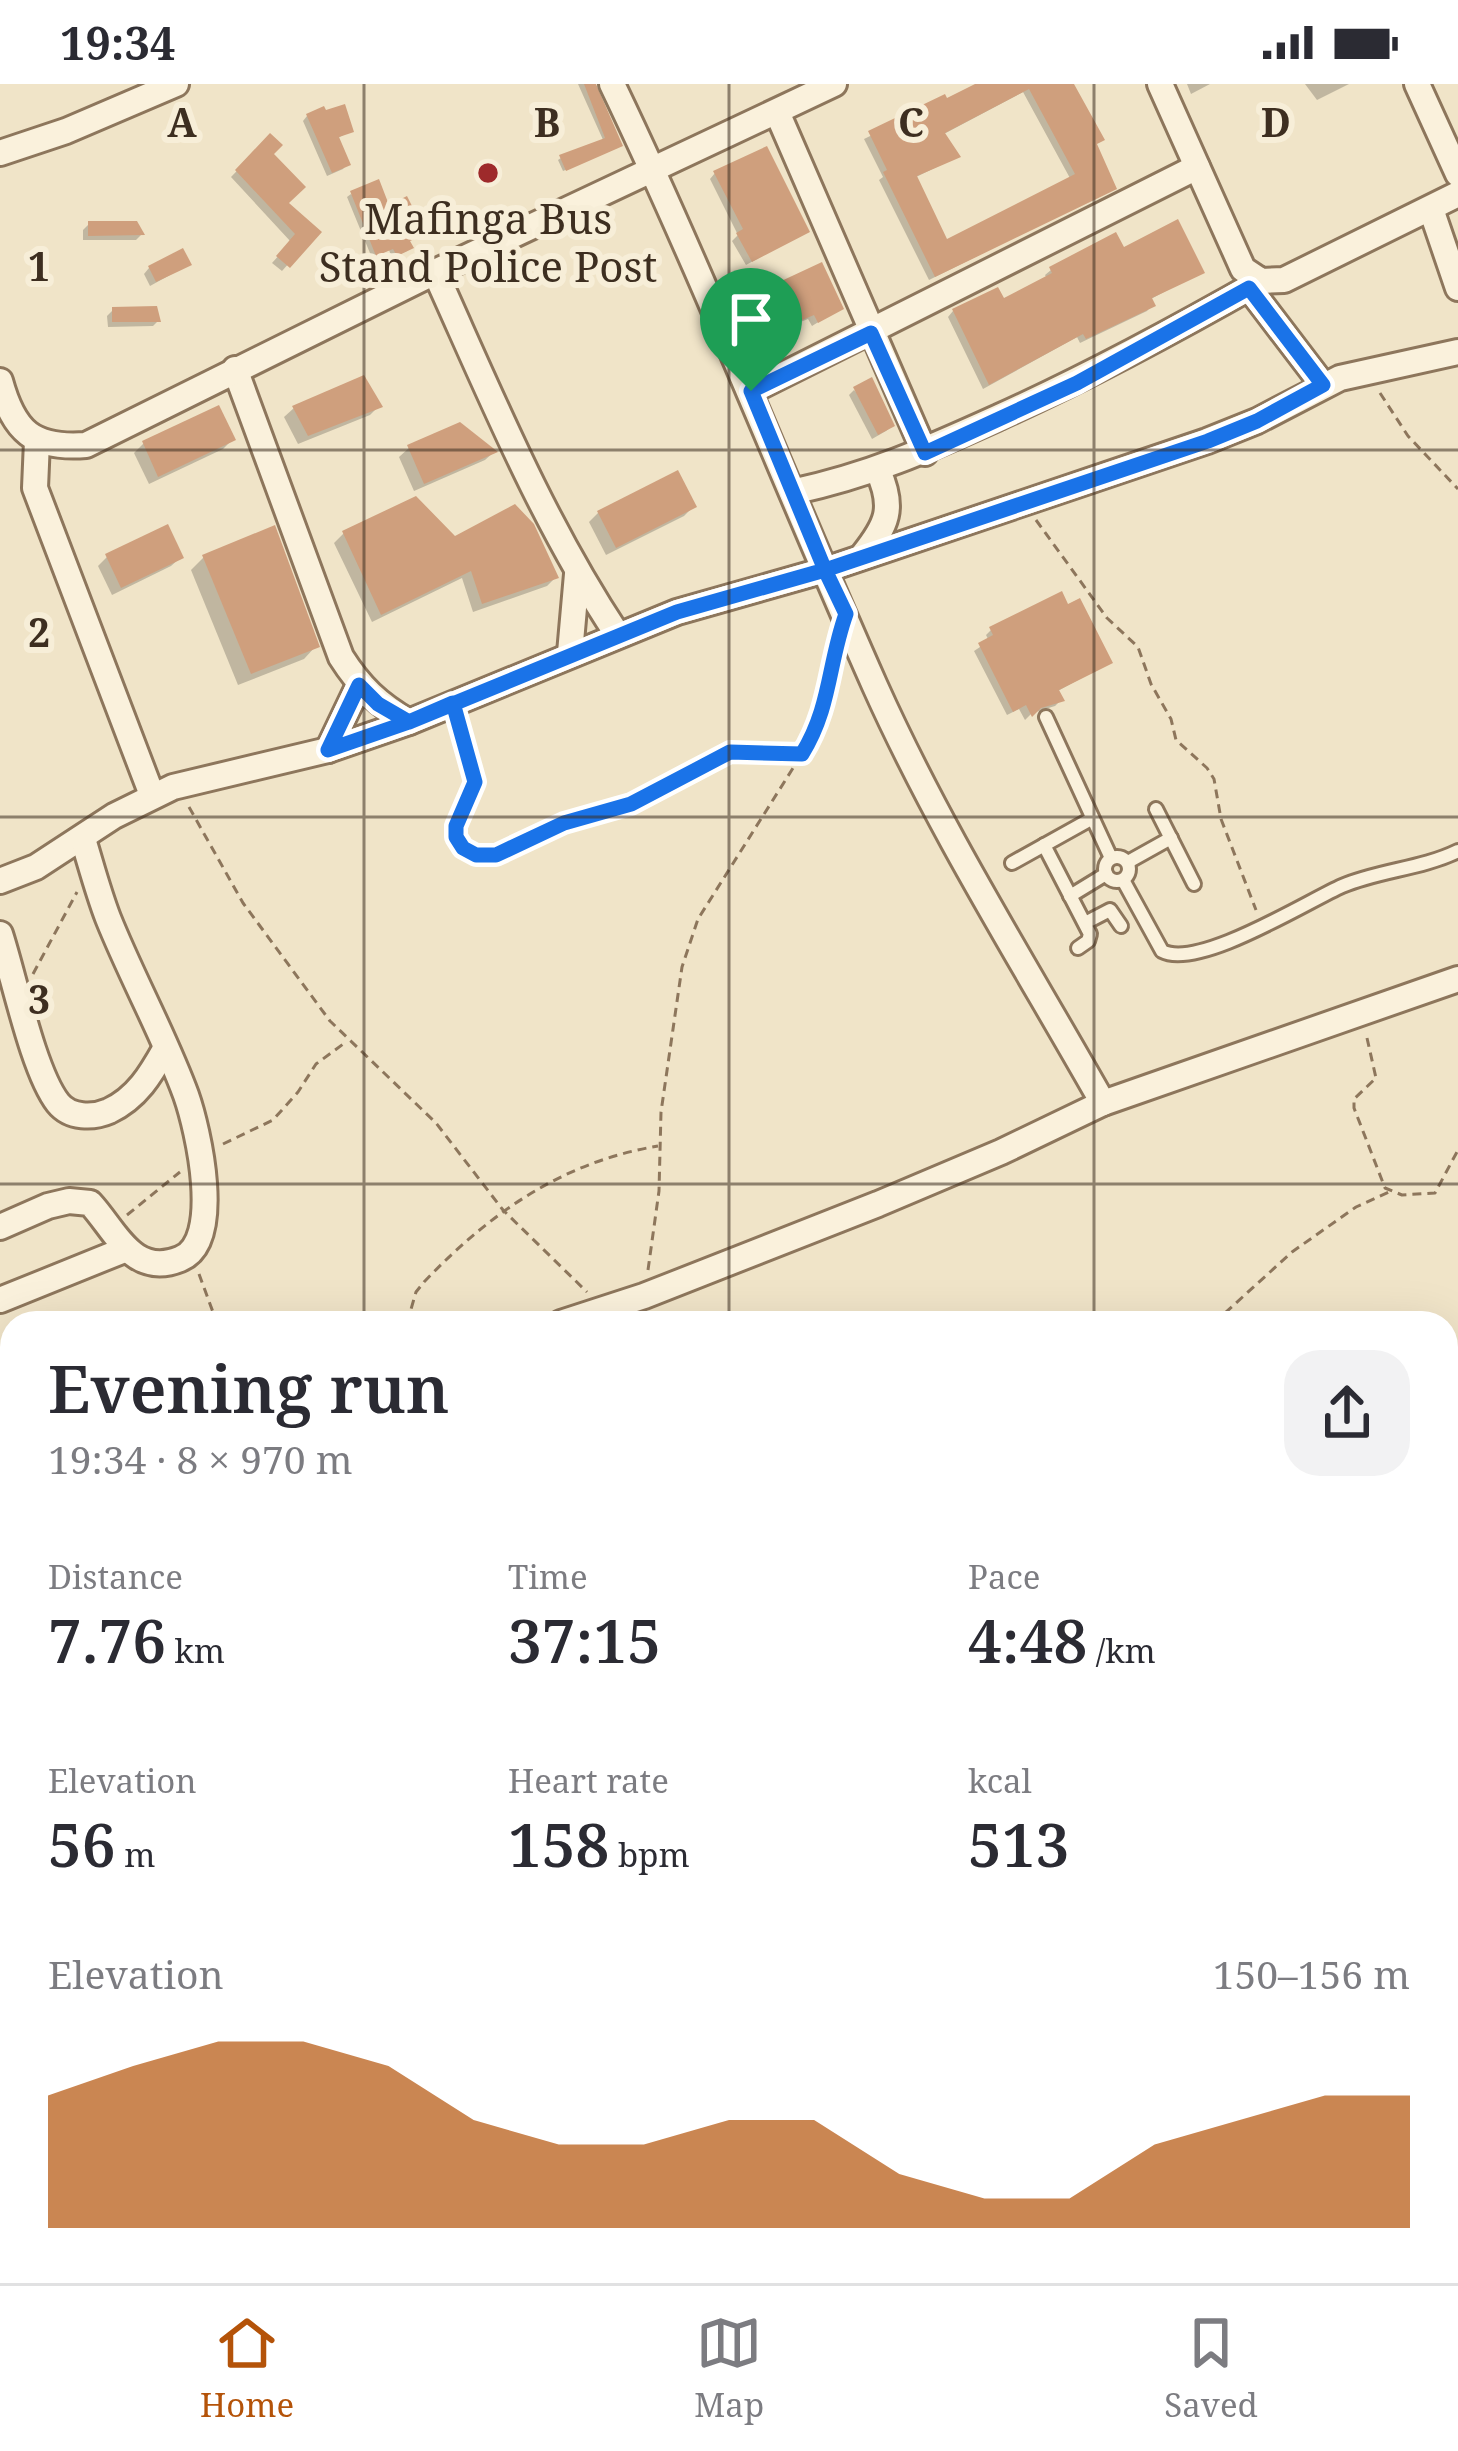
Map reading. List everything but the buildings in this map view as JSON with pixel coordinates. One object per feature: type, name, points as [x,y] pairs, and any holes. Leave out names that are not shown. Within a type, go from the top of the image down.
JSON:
[{"type":"street","points":[[0,153],[66,131],[176,84]]},
{"type":"street","points":[[612,84],[915,769],[1102,1102]]},
{"type":"street","points":[[0,381],[15,422],[37,441],[59,447],[86,445],[652,167],[835,84]]},
{"type":"street","points":[[1160,84],[1243,269],[1332,381]]},
{"type":"street","points":[[1417,84],[1458,174]]},
{"type":"street","points":[[777,112],[925,453]]},
{"type":"street","points":[[751,391],[1197,167]]},
{"type":"street","points":[[792,492],[878,471],[925,453],[1077,383],[1255,285],[1284,280],[1458,194]]},
{"type":"street","points":[[1431,209],[1458,289]]},
{"type":"street","points":[[435,272],[535,496],[577,574],[617,634]]},
{"type":"street","points":[[0,881],[36,867],[162,791],[328,750],[409,722],[677,612],[825,570],[1208,441],[1332,381],[1458,352]]},
{"type":"street","points":[[235,369],[341,657],[378,704],[409,722]]},
{"type":"street","points":[[37,441],[35,488],[121,705],[162,791]]},
{"type":"street","points":[[863,555],[883,530],[887,511],[886,489],[878,471]]},
{"type":"street","points":[[570,653],[577,574]]},
{"type":"street","points":[[328,750],[359,685]]},
{"type":"street","points":[[0,1226],[69,1201],[90,1203],[137,1260],[155,1264],[191,1254],[203,1221],[200,1157],[185,1095],[107,914],[83,839]]},
{"type":"street","points":[[0,934],[44,1077],[60,1107],[79,1116],[123,1105],[141,1088],[164,1048]]},
{"type":"street","points":[[595,1311],[898,1195],[1102,1102],[1458,979]]},
{"type":"street","points":[[0,1300],[118,1239]]},
{"type":"street","points":[[643,1311],[644,1296]]},
{"type":"lane","points":[[1046,717],[1111,858]]},
{"type":"lane","points":[[1156,809],[1194,884]]},
{"type":"lane","points":[[1012,863],[1091,819]]},
{"type":"lane","points":[[1128,862],[1171,838]]},
{"type":"lane","points":[[1044,845],[1091,937],[1078,947]]},
{"type":"lane","points":[[1123,880],[1154,938],[1172,956],[1262,926],[1355,881],[1458,851]]},
{"type":"lane","points":[[1111,858],[1128,862],[1130,869],[1123,880],[1106,874],[1111,858]]},
{"type":"lane","points":[[1070,896],[1106,874]]},
{"type":"lane","points":[[1085,923],[1110,910],[1121,926]]},
{"type":"path","points":[[1332,381],[1369,386],[1380,393],[1408,436],[1458,489]]},
{"type":"path","points":[[1026,503],[1088,594],[1138,647],[1176,740],[1214,779],[1221,819],[1262,926]]},
{"type":"path","points":[[644,1296],[656,1223],[672,1021],[682,967],[698,919],[824,714],[835,649]]},
{"type":"path","points":[[453,703],[475,782],[456,837],[476,855],[496,855],[564,823],[631,804],[730,752],[802,754]]},
{"type":"path","points":[[162,791],[196,816],[244,903],[295,978],[348,1041],[436,1123],[503,1210],[604,1308]]},
{"type":"path","points":[[19,997],[91,864]]},
{"type":"path","points":[[1366,1012],[1376,1078],[1354,1099],[1354,1108],[1380,1181],[1390,1191]]},
{"type":"path","points":[[118,1239],[200,1157],[273,1120],[316,1064],[348,1041]]},
{"type":"path","points":[[410,1311],[424,1282],[503,1210],[591,1162],[660,1146]]},
{"type":"path","points":[[1227,1311],[1292,1252],[1356,1207],[1390,1191],[1420,1196],[1435,1193],[1458,1150]]},
{"type":"path","points":[[191,1254],[212,1311]]},
{"type":"place","name":"Mafinga Bus Stand Police Post","points":[[488,173]]},
{"type":"route","points":[[751,391],[825,570],[677,612],[570,653],[505,683],[453,703],[409,722],[328,750],[359,685],[378,704],[409,722],[453,703],[475,782],[456,837],[476,855],[496,855],[564,823],[631,804],[730,752],[802,754],[824,714],[846,614],[825,570],[1208,441],[1323,385],[1249,288],[1150,346],[925,453],[871,333],[751,391]]}]
